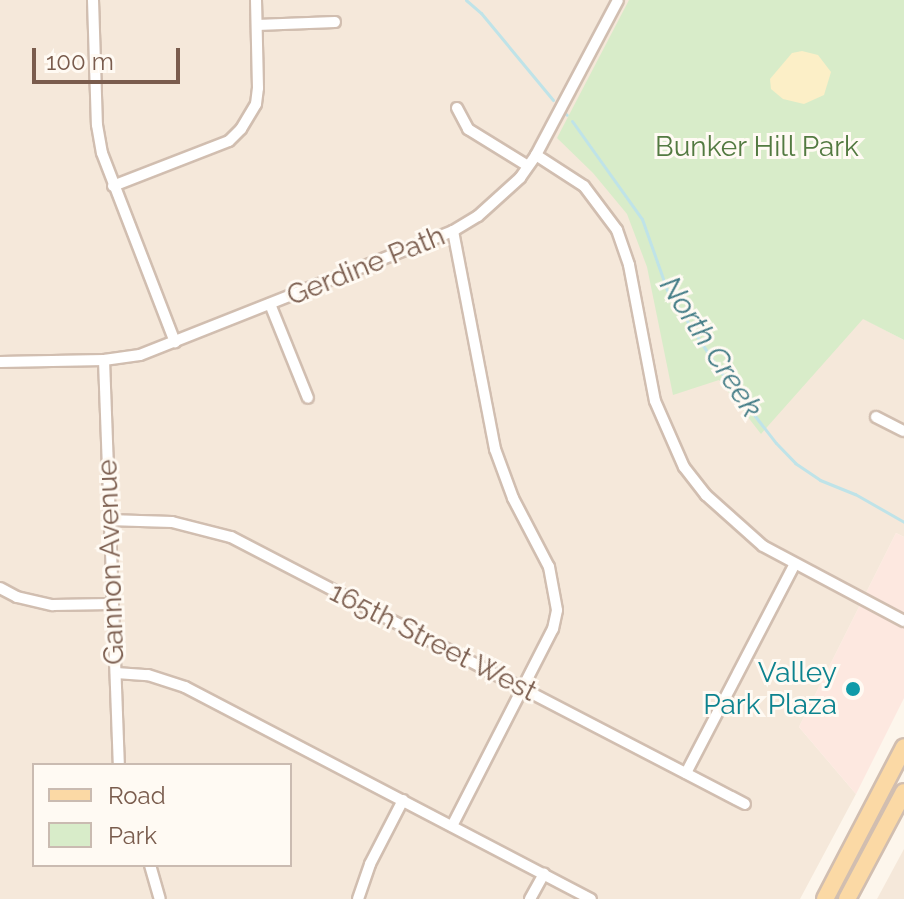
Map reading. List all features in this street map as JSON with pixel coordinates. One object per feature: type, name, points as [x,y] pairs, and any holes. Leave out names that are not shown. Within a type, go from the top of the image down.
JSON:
[{"type":"main road","points":[[825,899],[904,747]]},
{"type":"main road","points":[[847,899],[904,792]]},
{"type":"street","points":[[93,0],[97,125],[113,186],[175,342]]},
{"type":"street","points":[[113,186],[229,141],[241,129],[256,104],[258,88],[256,0]]},
{"type":"street","name":"Gerdine Path","points":[[0,362],[104,360],[140,355],[453,231],[497,201],[536,155],[618,0]]},
{"type":"street","points":[[257,25],[335,22]]},
{"type":"street","points":[[457,108],[468,129],[528,166]]},
{"type":"street","points":[[536,155],[584,186],[617,230],[629,265],[655,401],[684,467],[734,524],[795,564],[904,621]]},
{"type":"street","points":[[452,826],[553,629],[556,591],[549,567],[513,498],[495,449],[453,231]]},
{"type":"street","points":[[270,304],[308,398]]},
{"type":"street","name":"Gannon Avenue","points":[[104,360],[119,763]]},
{"type":"street","points":[[876,417],[904,431]]},
{"type":"street","name":"165th Street West","points":[[108,520],[172,522],[231,537],[745,804]]},
{"type":"street","points":[[686,773],[795,564]]},
{"type":"street","points":[[0,588],[17,597],[53,605],[111,604]]},
{"type":"street","points":[[116,673],[148,675],[185,687],[591,899]]},
{"type":"street","points":[[358,899],[370,864],[403,800]]},
{"type":"street","points":[[154,867],[160,899]]},
{"type":"street","points":[[530,899],[544,874]]},
{"type":"shaded area","points":[[0,0],[904,0],[864,319],[904,340],[904,537],[896,533],[799,727],[856,794],[800,899],[0,899]]},
{"type":"shaded area","points":[[896,533],[904,537],[904,698],[856,794],[799,727]]},
{"type":"shaded area","points":[[904,849],[904,899],[877,899]]},
{"type":"green space","name":"Bunker Hill Park","points":[[629,0],[904,0],[904,340],[863,319],[761,434],[719,380],[673,395],[647,267],[627,214],[593,173],[557,138]]},
{"type":"sand","points":[[802,51],[818,55],[831,72],[824,95],[804,104],[783,99],[771,89],[770,79],[792,53]]},
{"type":"waterway","name":"North Creek","points":[[466,0],[481,13],[553,100]]},
{"type":"waterway","name":"North Creek","points":[[572,121],[642,219],[667,290],[717,367],[776,443],[795,463],[820,480],[855,494],[904,522]]},
{"type":"place","name":"Valley Park Plaza","points":[[853,689]]}]
